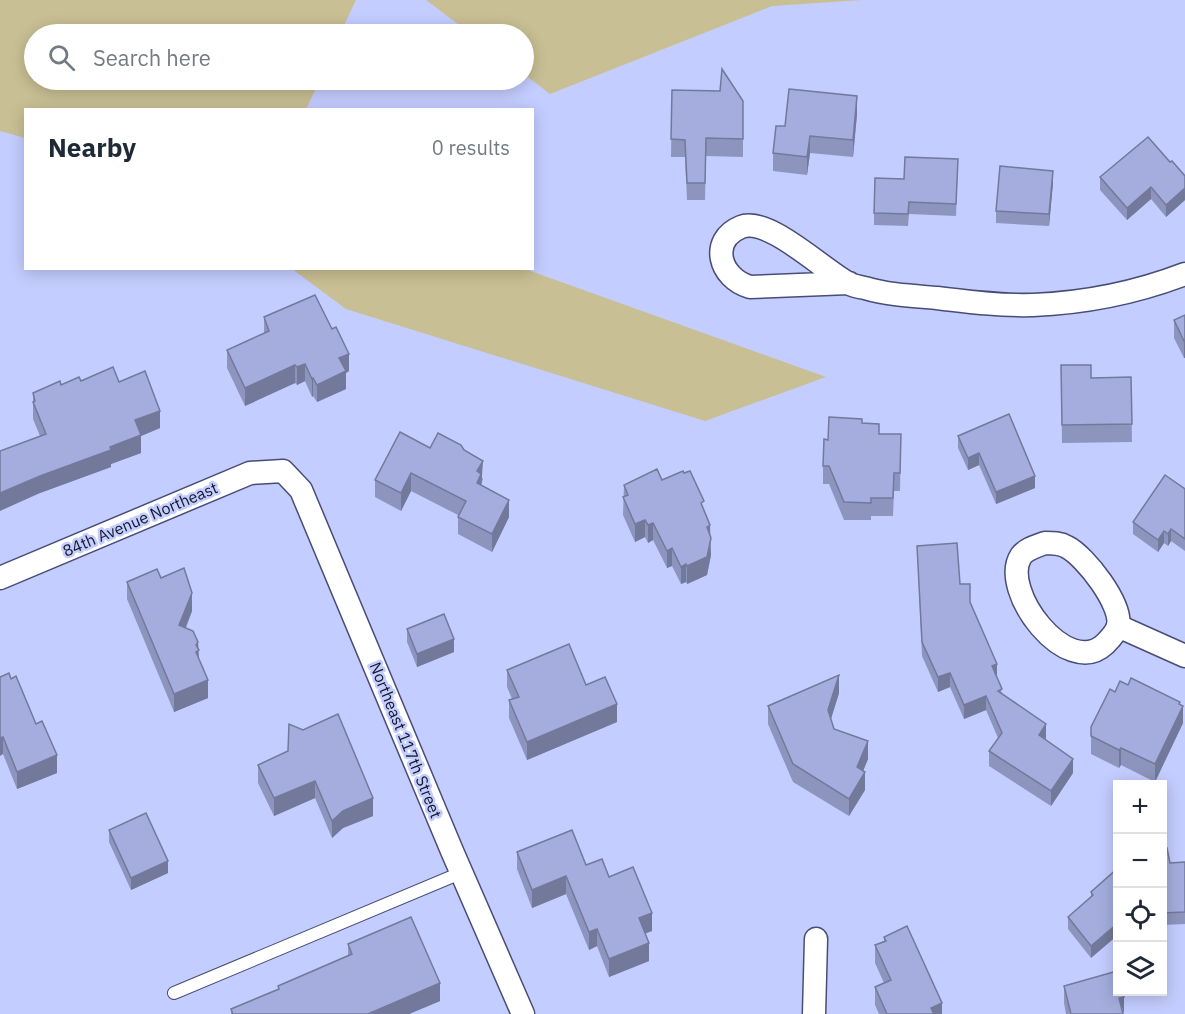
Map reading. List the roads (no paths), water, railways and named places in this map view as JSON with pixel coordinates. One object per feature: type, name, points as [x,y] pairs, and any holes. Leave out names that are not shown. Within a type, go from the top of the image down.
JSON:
[{"type":"street","points":[[849,284],[770,231],[751,225],[732,232],[722,249],[725,270],[740,284],[750,287],[849,284],[879,292],[974,302],[1033,305],[1091,299],[1164,282],[1185,274]]},
{"type":"street","name":"84th Avenue Northeast","points":[[0,578],[250,473],[283,471]]},
{"type":"street","name":"Northeast 117th Street","points":[[283,471],[301,490],[523,1014]]},
{"type":"street","points":[[1045,543],[1069,548],[1084,562],[1112,598],[1118,626],[1102,647],[1090,652],[1064,648],[1051,639],[1038,622],[1020,590],[1017,576],[1018,563],[1022,555],[1045,543]]},
{"type":"street","points":[[1118,626],[1185,656]]},
{"type":"street","points":[[813,1014],[816,939]]},
{"type":"lane","points":[[174,993],[463,872]]}]
